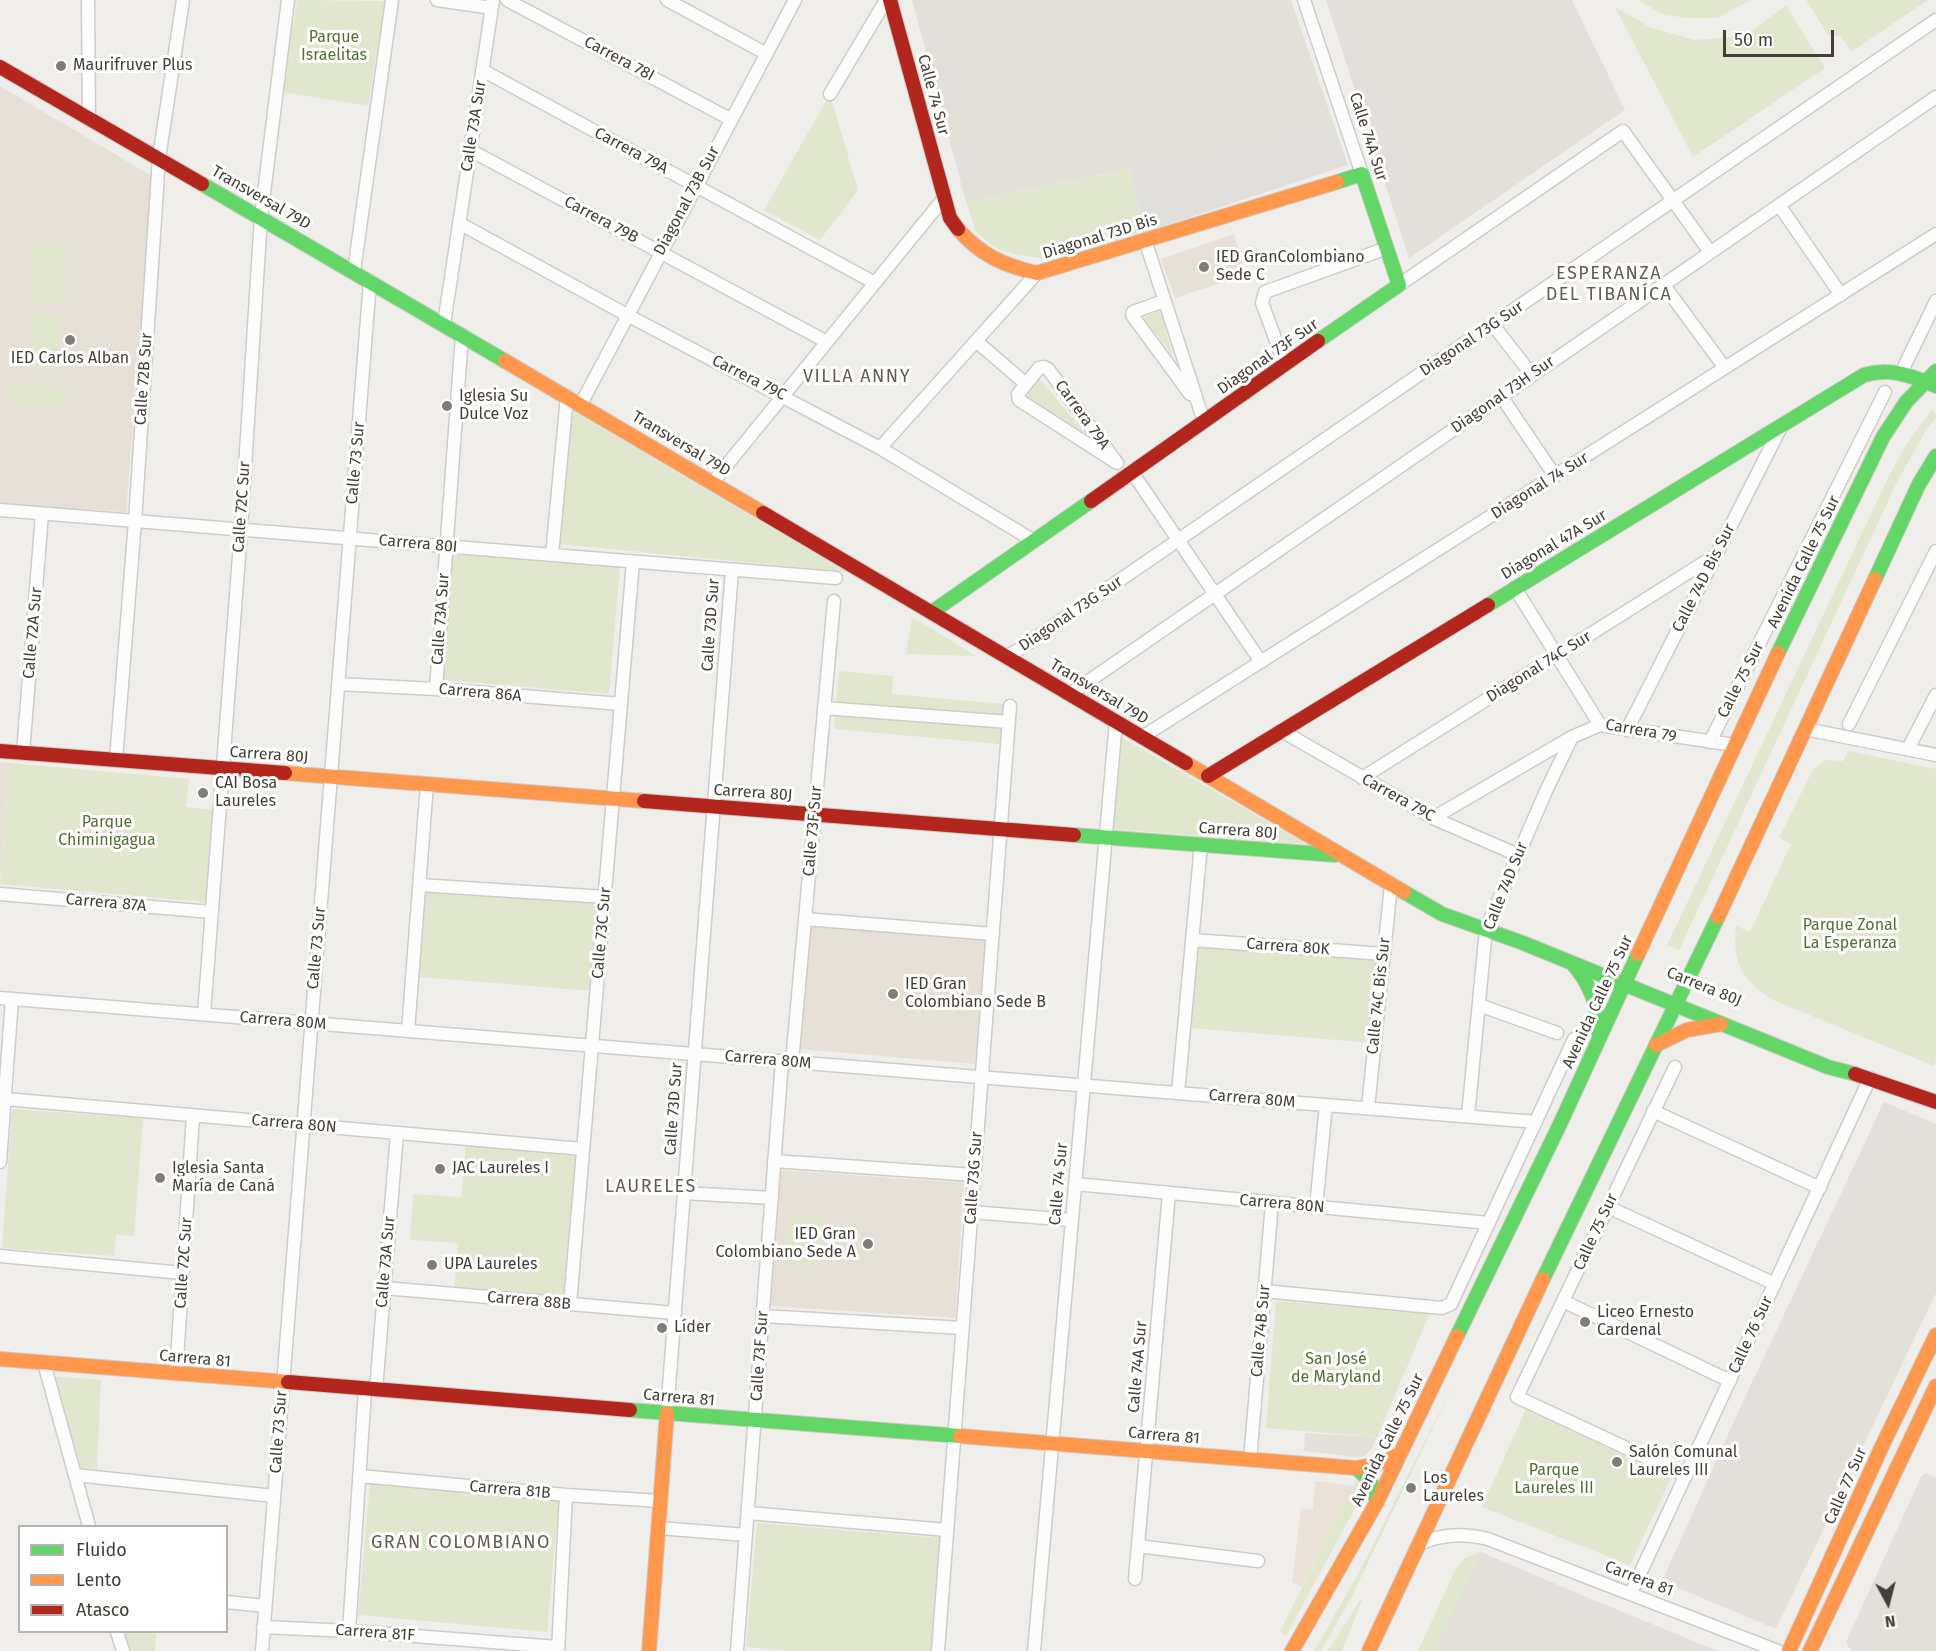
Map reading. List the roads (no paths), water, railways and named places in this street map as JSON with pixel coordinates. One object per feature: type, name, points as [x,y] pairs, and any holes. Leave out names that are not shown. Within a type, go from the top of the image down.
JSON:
[{"type":"street","points":[[88,0],[89,118]]},
{"type":"street","name":"Calle 72B Sur","points":[[116,760],[135,521],[159,158],[183,0]]},
{"type":"street","name":"Calle 72C Sur","points":[[204,1014],[241,530],[261,217],[288,0]]},
{"type":"street","points":[[354,271],[392,0]]},
{"type":"street","points":[[437,0],[492,4]]},
{"type":"street","name":"Carrera 78I","points":[[507,0],[730,119]]},
{"type":"street","points":[[667,0],[765,53]]},
{"type":"street","name":"Diagonal 73B Sur","points":[[580,404],[795,0]]},
{"type":"street","points":[[830,94],[886,0]]},
{"type":"street","name":"Calle 74 Sur","points":[[890,0],[950,218],[974,248],[993,261],[1037,273]]},
{"type":"street","name":"Calle 74A Sur","points":[[1304,0],[1399,285]]},
{"type":"street","name":"Calle 73A Sur","points":[[444,324],[492,4]]},
{"type":"street","name":"Diagonal 73G Sur","points":[[1006,656],[1179,540],[1936,20]]},
{"type":"street","name":"Transversal 79D","points":[[0,68],[567,396],[1341,855]]},
{"type":"street","name":"Carrera 79A","points":[[482,70],[875,283]]},
{"type":"street","name":"Diagonal 73H Sur","points":[[1070,694],[1936,97]]},
{"type":"street","name":"Diagonal 73F Sur","points":[[932,612],[1623,131],[1673,201]]},
{"type":"street","name":"Carrera 79B","points":[[470,150],[827,342]]},
{"type":"street","name":"Diagonal 73D Bis","points":[[880,448],[1037,273],[1362,174]]},
{"type":"street","points":[[713,482],[944,198]]},
{"type":"street","points":[[1673,201],[1710,252]]},
{"type":"street","points":[[1779,205],[1841,295]]},
{"type":"street","name":"Carrera 79C","points":[[459,223],[627,315],[880,448],[1034,541]]},
{"type":"street","name":"Diagonal 74 Sur","points":[[1142,737],[1936,234]]},
{"type":"street","points":[[1145,240],[1204,422]]},
{"type":"street","points":[[1285,365],[1262,303],[1265,292],[1387,248]]},
{"type":"street","name":"Calle 73 Sur","points":[[262,1651],[370,281]]},
{"type":"street","points":[[1663,284],[1725,368]]},
{"type":"street","points":[[1164,301],[1133,312],[1132,315],[1196,402]]},
{"type":"street","points":[[1901,373],[1936,301]]},
{"type":"street","points":[[1493,325],[1532,375]]},
{"type":"street","name":"Calle 73A Sur","points":[[436,689],[462,335]]},
{"type":"street","points":[[976,341],[1026,384]]},
{"type":"street","name":"Carrera 79A","points":[[1039,368],[1048,369],[1117,463],[1019,400],[1018,394],[1026,384],[1039,368]]},
{"type":"street","name":"Diagonal 47A Sur","points":[[1208,776],[1864,375],[1887,369],[1930,384]]},
{"type":"street","name":"Avenida Calle 75 Sur","points":[[1292,1651],[1377,1502],[1401,1454],[1627,980],[1734,746],[1882,436],[1898,412],[1930,384],[1936,371]]},
{"type":"street","name":"Calle 75 Sur","points":[[1710,742],[1885,392]]},
{"type":"street","points":[[552,555],[567,396]]},
{"type":"street","points":[[1501,396],[1555,476]]},
{"type":"street","name":"Calle 74D Bis Sur","points":[[1627,730],[1782,426]]},
{"type":"street","points":[[1369,1651],[1726,901],[1919,484],[1936,456]]},
{"type":"street","points":[[1132,472],[1261,662]]},
{"type":"street","name":"Carrera 80I","points":[[0,510],[836,578]]},
{"type":"street","name":"Calle 72A Sur","points":[[24,753],[42,514]]},
{"type":"street","points":[[1849,724],[1936,551]]},
{"type":"street","name":"Diagonal 74C Sur","points":[[1362,778],[1716,555]]},
{"type":"street","name":"Calle 73C Sur","points":[[570,1304],[633,562]]},
{"type":"street","name":"Calle 73D Sur","points":[[649,1651],[732,570]]},
{"type":"street","name":"Carrera 79","points":[[1515,588],[1600,725],[1734,746]]},
{"type":"street","name":"Calle 73F Sur","points":[[737,1651],[774,1161],[805,919],[834,601]]},
{"type":"street","name":"Carrera 86A","points":[[338,684],[436,689],[621,704]]},
{"type":"street","points":[[1908,749],[1936,695]]},
{"type":"street","name":"Calle 73G Sur","points":[[938,1651],[1010,706]]},
{"type":"street","points":[[824,708],[1009,722]]},
{"type":"street","name":"Calle 74 Sur","points":[[1034,1651],[1116,721]]},
{"type":"street","points":[[1433,818],[1572,737],[1600,725]]},
{"type":"street","points":[[1805,729],[1936,755]]},
{"type":"street","name":"Carrera 79C","points":[[1282,731],[1433,818],[1518,855]]},
{"type":"street","name":"Calle 74D Sur","points":[[1468,1116],[1486,929],[1572,737]]},
{"type":"street","name":"Carrera 80J","points":[[0,751],[1341,855],[1442,914],[1572,963],[1627,980]]},
{"type":"street","points":[[408,1031],[427,784]]},
{"type":"street","points":[[1178,1093],[1201,844]]},
{"type":"street","points":[[419,885],[605,897]]},
{"type":"street","name":"Calle 74C Bis Sur","points":[[1368,1108],[1391,885]]},
{"type":"street","name":"Carrera 87A","points":[[0,894],[211,912]]},
{"type":"street","points":[[805,919],[993,934]]},
{"type":"street","name":"Carrera 80J","points":[[1486,929],[1527,934],[1627,980],[1832,1056],[1870,1078]]},
{"type":"street","name":"Carrera 80K","points":[[1192,940],[1384,954]]},
{"type":"street","points":[[1572,963],[1585,979],[1597,1004],[1598,1041]]},
{"type":"street","points":[[0,1162],[5,1099],[6,998]]},
{"type":"street","name":"Carrera 80M","points":[[6,998],[1536,1122]]},
{"type":"street","name":"Carrera 80J","points":[[1678,1000],[1721,1024],[1828,1067],[1870,1078],[1936,1102]]},
{"type":"street","points":[[1479,1005],[1557,1033]]},
{"type":"street","points":[[1656,1045],[1677,1032],[1721,1024]]},
{"type":"street","points":[[1264,1291],[1442,1308],[1453,1302],[1574,1039]]},
{"type":"street","name":"Calle 75 Sur","points":[[1675,1066],[1517,1397],[1686,1476]]},
{"type":"street","name":"Calle 76 Sur","points":[[1631,1593],[1870,1078]]},
{"type":"street","name":"Carrera 80N","points":[[5,1099],[584,1149]]},
{"type":"street","points":[[1316,1207],[1326,1105]]},
{"type":"street","points":[[1653,1111],[1820,1188]]},
{"type":"street","name":"Calle 72C Sur","points":[[176,1374],[193,1116]]},
{"type":"street","name":"Calle 73A Sur","points":[[349,1631],[360,1476],[384,1288],[397,1133]]},
{"type":"street","points":[[774,1161],[974,1176]]},
{"type":"street","name":"Carrera 80N","points":[[1075,1184],[1489,1223]]},
{"type":"street","points":[[684,1192],[772,1198]]},
{"type":"street","name":"Calle 74A Sur","points":[[1135,1579],[1169,1193]]},
{"type":"street","name":"Calle 74B Sur","points":[[1250,1460],[1272,1203]]},
{"type":"street","points":[[1608,1207],[1775,1284]]},
{"type":"street","points":[[971,1212],[1072,1220]]},
{"type":"street","points":[[0,1256],[183,1273]]},
{"type":"street","name":"Carrera 88B","points":[[384,1288],[675,1313]]},
{"type":"street","points":[[1563,1301],[1730,1381]]},
{"type":"street","points":[[763,1316],[963,1328]]},
{"type":"street","name":"Calle 77 Sur","points":[[1789,1651],[1883,1444],[1936,1335]]},
{"type":"street","name":"Carrera 81","points":[[0,1359],[1356,1468],[1378,1464],[1401,1454]]},
{"type":"street","points":[[44,1363],[88,1525]]},
{"type":"street","points":[[1810,1651],[1936,1386]]},
{"type":"street","points":[[1356,1468],[1363,1472],[1372,1484],[1377,1502]]},
{"type":"street","points":[[75,1475],[274,1496]]},
{"type":"street","name":"Carrera 81B","points":[[360,1476],[566,1495],[660,1501]]},
{"type":"street","points":[[558,1649],[566,1495]]},
{"type":"street","points":[[748,1513],[947,1530]]},
{"type":"street","points":[[658,1528],[746,1535]]},
{"type":"street","name":"Carrera 81","points":[[1418,1545],[1445,1535],[1457,1534],[1488,1539],[1778,1651]]},
{"type":"street","points":[[1138,1546],[1258,1561]]},
{"type":"street","points":[[228,1602],[265,1605]]},
{"type":"street","name":"Carrera 81F","points":[[263,1627],[349,1631],[558,1649]]},
{"type":"street","points":[[117,1633],[123,1651]]},
{"type":"place","name":"Maurifruver Plus","points":[[61,66]]},
{"type":"place","name":"IED GranColombiano Sede C","points":[[1204,267]]},
{"type":"place","name":"IED Carlos Alban","points":[[70,340]]},
{"type":"place","name":"Iglesia Su Dulce Voz","points":[[447,406]]},
{"type":"place","name":"CAI Bosa Laureles","points":[[203,793]]},
{"type":"place","name":"IED Gran Colombiano Sede B","points":[[893,994]]},
{"type":"place","name":"JAC Laureles I","points":[[440,1169]]},
{"type":"place","name":"Iglesia Santa María de Caná","points":[[160,1178]]},
{"type":"place","name":"IED Gran Colombiano Sede A","points":[[868,1244]]},
{"type":"place","name":"UPA Laureles","points":[[432,1265]]},
{"type":"place","name":"Liceo Ernesto Cardenal","points":[[1585,1322]]},
{"type":"place","name":"Líder","points":[[662,1328]]},
{"type":"place","name":"Salón Comunal Laureles III","points":[[1617,1462]]},
{"type":"place","name":"Los Laureles","points":[[1411,1488]]},
{"type":"district","name":"ESPERANZA DEL TIBANÍCA","points":[[1609,284]]},
{"type":"district","name":"VILLA ANNY","points":[[857,377]]},
{"type":"district","name":"LAURELES","points":[[651,1187]]},
{"type":"district","name":"GRAN COLOMBIANO","points":[[461,1543]]},
{"type":"park label","name":"Parque Israelitas","points":[[334,47]]},
{"type":"park label","name":"Parque Chiminigagua","points":[[107,832]]},
{"type":"park label","name":"Parque Zonal La Esperanza","points":[[1850,935]]},
{"type":"park label","name":"San José de Maryland","points":[[1336,1369]]},
{"type":"park label","name":"Parque Laureles III","points":[[1554,1480]]}]
